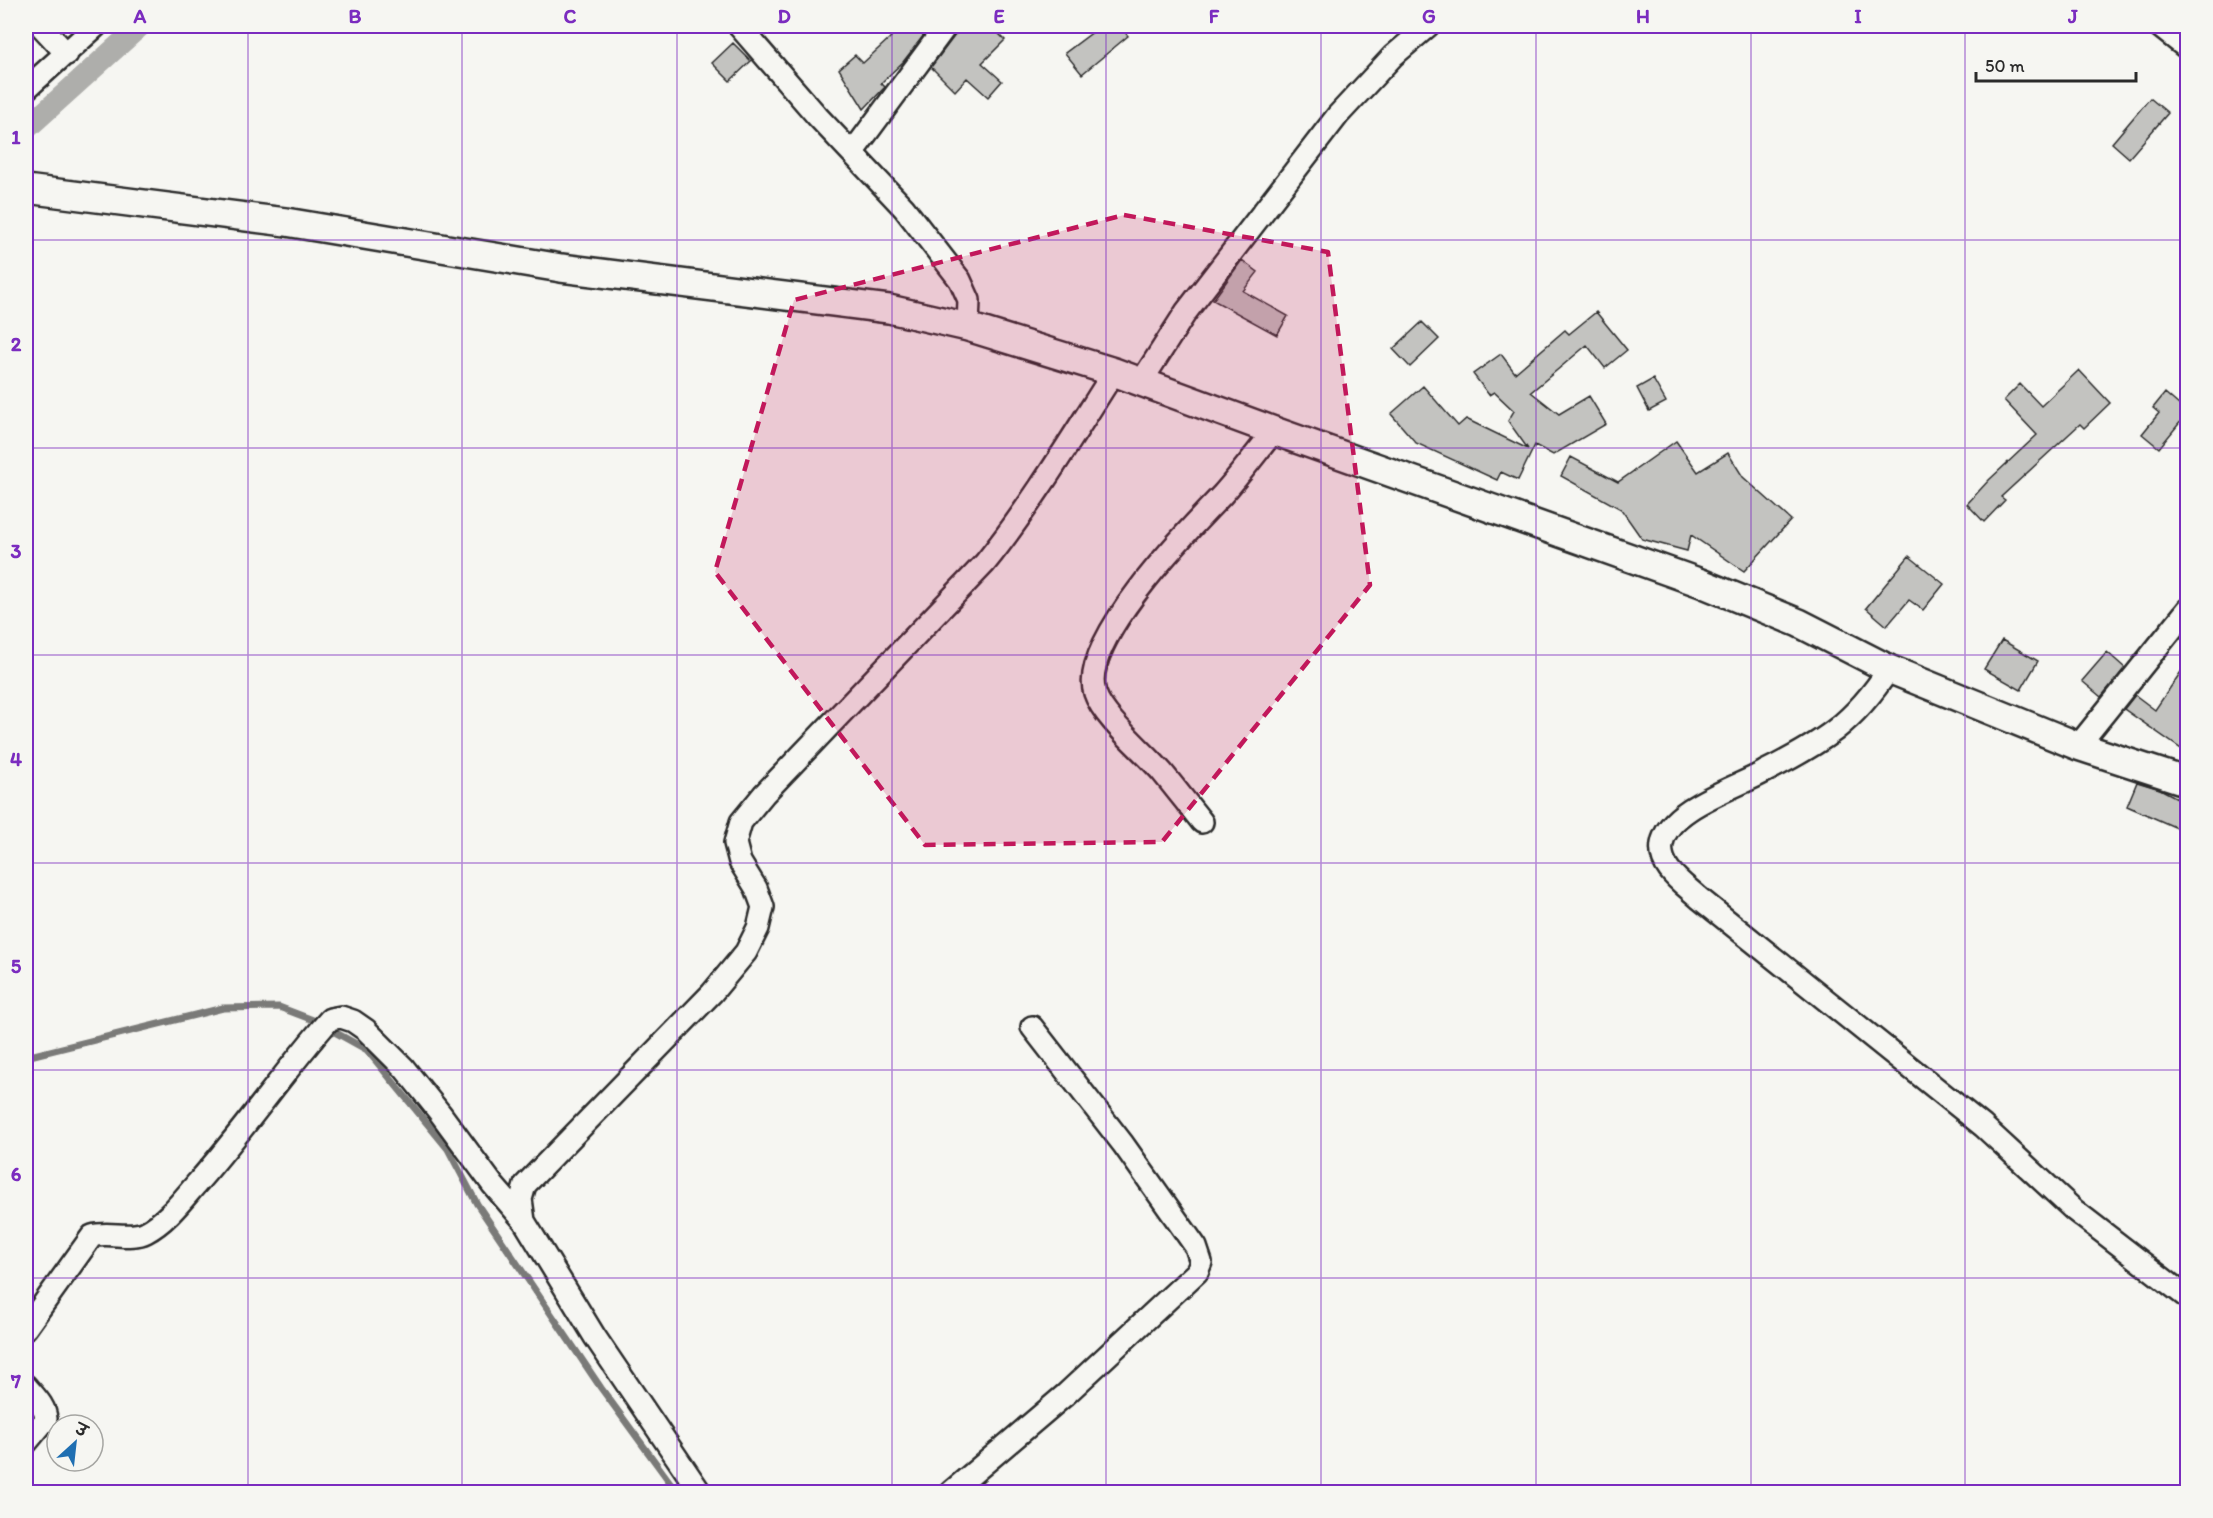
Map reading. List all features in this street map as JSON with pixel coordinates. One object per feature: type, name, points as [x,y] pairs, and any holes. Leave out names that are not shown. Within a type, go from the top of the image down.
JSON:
[{"type":"main road","points":[[26,189],[286,222],[561,268],[889,309],[968,327],[1141,381],[1274,431],[1701,583],[1799,623],[1889,669],[2078,746],[2187,782]]},
{"type":"street","points":[[41,26],[67,54]]},
{"type":"street","points":[[26,89],[96,26]]},
{"type":"street","points":[[739,26],[818,117],[904,208],[960,280],[969,300],[968,327]]},
{"type":"street","points":[[852,153],[946,26]]},
{"type":"street","points":[[1141,381],[1186,312],[1338,115],[1393,56],[1428,26]]},
{"type":"street","points":[[2159,26],[2187,49]]},
{"type":"street","points":[[524,1221],[521,1198],[525,1185],[712,993],[746,952],[758,928],[763,907],[756,888],[740,862],[735,843],[741,822],[764,794],[985,563],[1007,535],[1114,372]]},
{"type":"street","points":[[1202,822],[1100,704],[1092,682],[1094,664],[1100,649],[1119,619],[1163,557],[1223,493],[1274,431]]},
{"type":"street","points":[[2078,746],[2187,609]]},
{"type":"street","points":[[1889,669],[1862,707],[1833,731],[1764,772],[1681,816],[1668,830],[1662,844],[1662,857],[1668,870],[1708,905],[1983,1126],[2082,1217],[2187,1298]]},
{"type":"street","points":[[26,1328],[92,1236],[99,1234],[140,1235],[153,1228],[172,1212],[219,1158],[324,1025],[341,1017],[353,1021],[366,1030],[404,1068],[493,1185],[524,1221],[595,1337],[700,1492]]},
{"type":"street","points":[[951,1492],[1065,1395],[1197,1272],[1201,1265],[1200,1254],[1170,1208],[1032,1027]]},
{"type":"street","points":[[26,1386],[43,1406],[46,1415],[46,1419],[26,1443]]},
{"type":"highlighted area","points":[[1124,215],[1328,252],[1370,585],[1162,842],[925,845],[715,572],[794,300]]},
{"type":"building","points":[[881,26],[931,26],[903,62],[881,83],[885,87],[864,109],[839,69],[855,55],[863,63],[891,37]]},
{"type":"building","points":[[958,26],[991,26],[1005,40],[982,63],[1002,81],[988,97],[967,78],[955,91],[931,67],[956,34]]},
{"type":"building","points":[[1101,26],[1120,26],[1128,36],[1082,74],[1065,53]]},
{"type":"building","points":[[733,43],[751,61],[730,81],[712,63]]},
{"type":"building","points":[[2150,98],[2168,113],[2129,158],[2112,143]]},
{"type":"building","points":[[1242,260],[1258,272],[1243,291],[1288,316],[1277,335],[1213,300]]},
{"type":"building","points":[[1596,312],[1627,350],[1605,368],[1587,345],[1531,392],[1559,414],[1589,396],[1606,424],[1553,455],[1535,445],[1518,480],[1501,472],[1497,480],[1416,443],[1391,414],[1423,386],[1458,426],[1466,419],[1528,449],[1508,421],[1514,411],[1494,392],[1489,395],[1473,374],[1501,354],[1515,373],[1565,330],[1569,334]]},
{"type":"building","points":[[1422,322],[1439,339],[1410,367],[1393,349]]},
{"type":"building","points":[[2079,370],[2110,403],[2084,428],[2080,424],[2001,497],[2005,500],[1984,522],[1967,504],[2037,435],[2004,400],[2020,384],[2041,406]]},
{"type":"building","points":[[1653,379],[1666,402],[1649,411],[1637,388]]},
{"type":"building","points":[[2165,393],[2187,414],[2159,448],[2142,434],[2159,413],[2153,408]]},
{"type":"building","points":[[1676,441],[1698,472],[1728,453],[1743,477],[1791,520],[1744,571],[1691,535],[1687,551],[1642,539],[1621,509],[1561,476],[1571,457],[1618,482]]},
{"type":"building","points":[[1909,556],[1944,584],[1923,610],[1909,600],[1887,626],[1866,608]]},
{"type":"building","points":[[2002,640],[2038,661],[2021,690],[1984,669]]},
{"type":"building","points":[[2107,652],[2125,668],[2101,697],[2082,681]]},
{"type":"building","points":[[2187,663],[2187,753],[2124,709],[2135,695],[2155,710]]},
{"type":"building","points":[[2137,782],[2160,789],[2187,803],[2187,829],[2179,824],[2177,828],[2127,806]]},
{"type":"waterway","points":[[26,129],[140,26]]},
{"type":"waterway","points":[[26,1057],[223,1008],[279,1007],[313,1020],[367,1050],[448,1149],[477,1204],[601,1388],[677,1492]]}]
